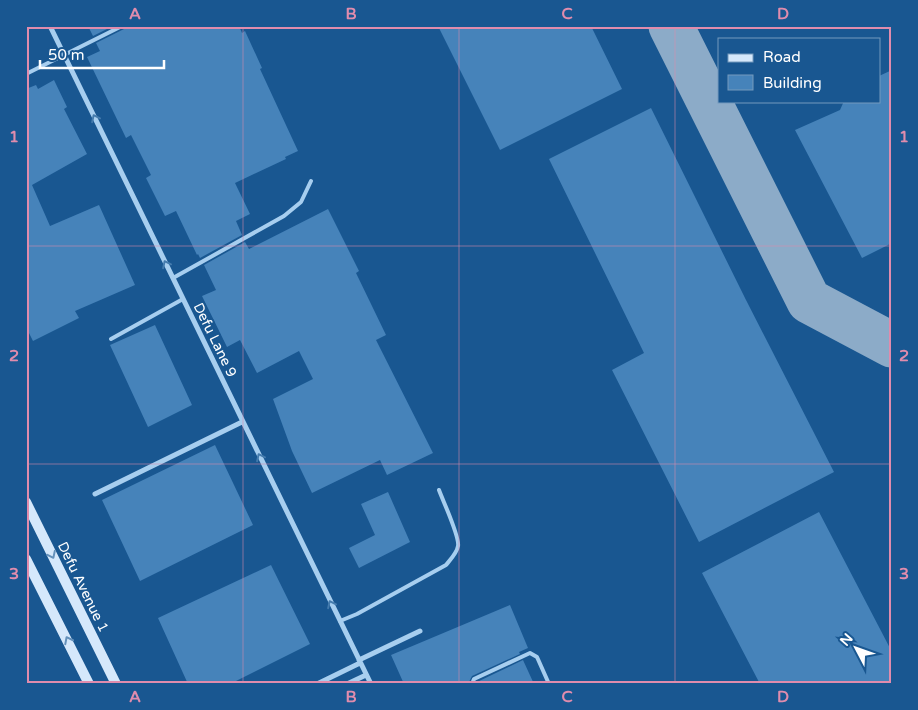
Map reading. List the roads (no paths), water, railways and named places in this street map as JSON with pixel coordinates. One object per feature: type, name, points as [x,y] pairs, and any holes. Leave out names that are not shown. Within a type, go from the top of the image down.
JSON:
[{"type":"main road","name":"Defu Avenue 1","points":[[26,502],[116,684]]},
{"type":"main road","points":[[26,559],[90,684]]},
{"type":"street","name":"Defu Lane 9","points":[[50,26],[370,684]]},
{"type":"street","points":[[95,494],[242,422]]},
{"type":"street","points":[[317,684],[420,631]]},
{"type":"street","points":[[347,684],[366,675]]},
{"type":"lane","points":[[26,74],[122,26]]},
{"type":"lane","points":[[173,278],[284,216],[301,202],[311,181]]},
{"type":"lane","points":[[112,339],[183,299]]},
{"type":"lane","points":[[340,621],[357,614],[446,566],[458,545],[456,534],[439,490]]},
{"type":"lane","points":[[472,684],[474,679],[530,653],[537,657],[549,684]]}]
